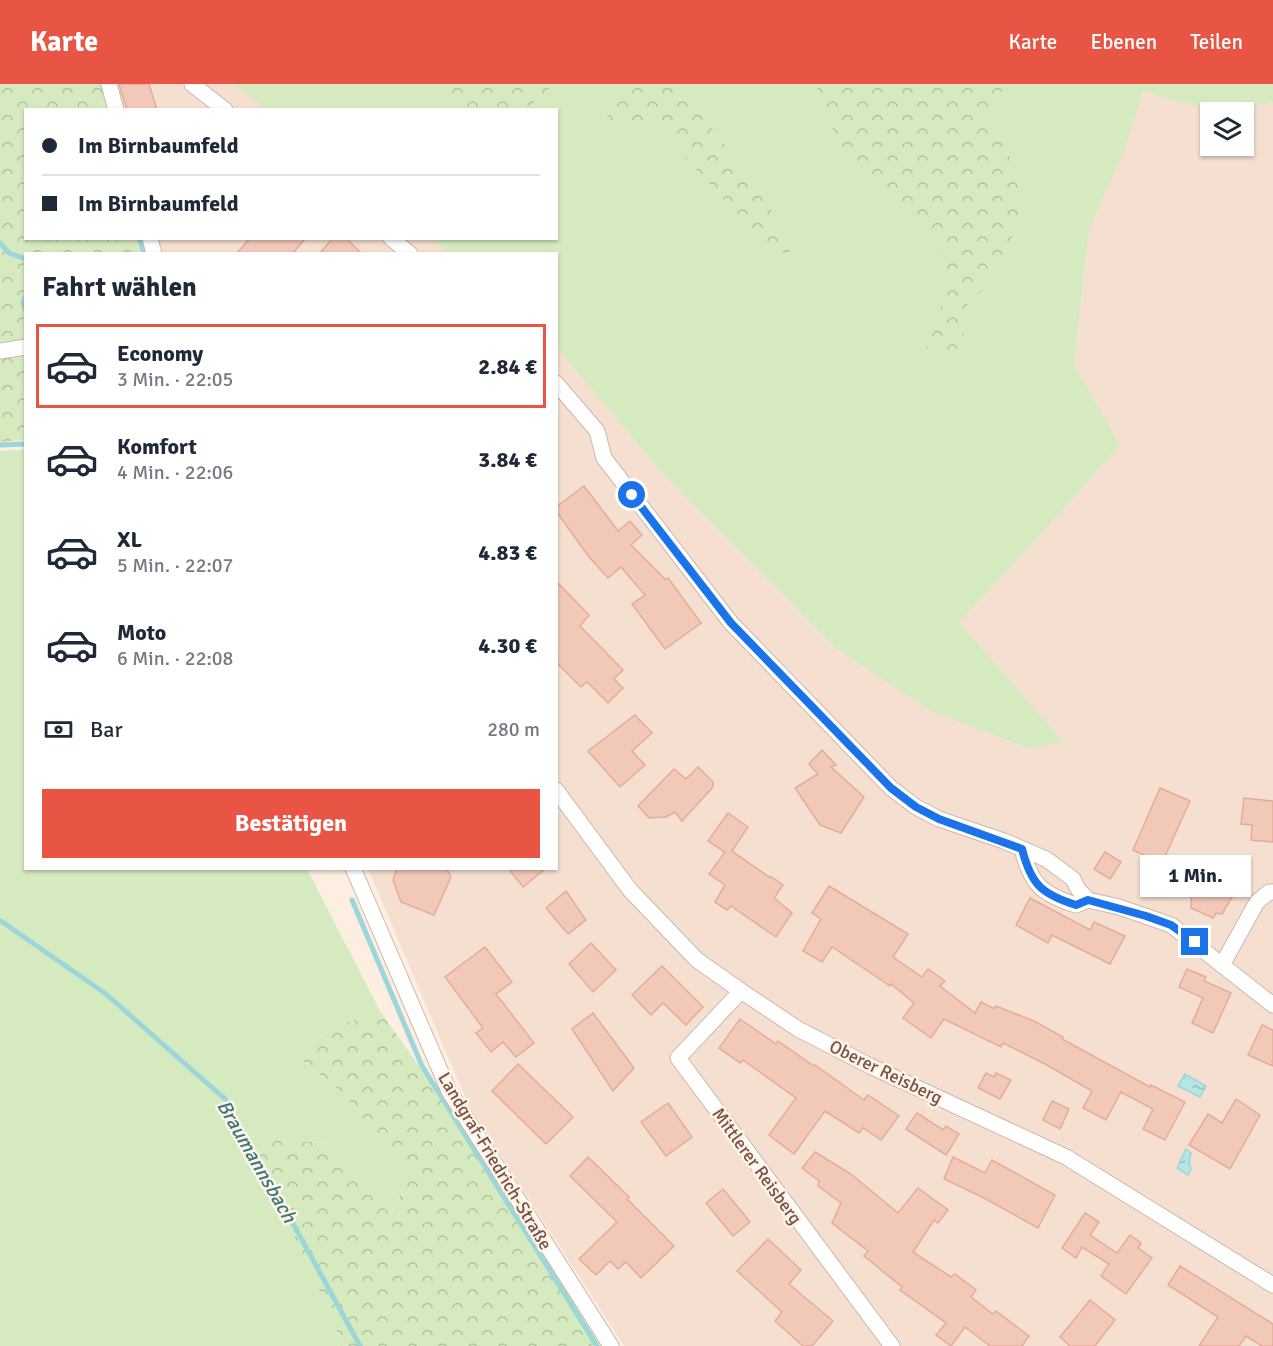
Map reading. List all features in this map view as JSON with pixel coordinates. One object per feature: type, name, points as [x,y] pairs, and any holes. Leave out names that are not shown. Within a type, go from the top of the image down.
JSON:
[{"type":"street","points":[[109,84],[115,108]]},
{"type":"street","points":[[192,84],[222,108]]},
{"type":"street","points":[[393,240],[408,252]]},
{"type":"street","points":[[0,351],[24,347]]},
{"type":"street","points":[[558,385],[597,431],[604,458],[731,623],[891,788],[916,807],[939,819],[1046,859],[1072,879],[1088,900],[1119,907],[1171,925],[1273,1005]]},
{"type":"street","name":"Oberer Reisberg","points":[[558,793],[630,890],[697,960],[741,992],[798,1029],[850,1056],[1066,1157],[1273,1285]]},
{"type":"street","points":[[1022,849],[1034,884],[1076,905],[1088,900]]},
{"type":"street","name":"Landgraf-Friedrich-Straße","points":[[354,870],[448,1092],[611,1346]]},
{"type":"street","points":[[1222,965],[1257,902],[1269,892],[1273,892]]},
{"type":"street","name":"Mittlerer Reisberg","points":[[741,992],[678,1058],[892,1346]]},
{"type":"shaded area","points":[[115,84],[233,84],[265,108],[121,108]]},
{"type":"shaded area","points":[[1143,90],[1200,107],[1200,156],[1254,156],[1254,106],[1273,102],[1273,1346],[624,1346],[469,1106],[368,870],[558,870],[558,349],[664,475],[837,649],[931,711],[1030,749],[1063,741],[959,622],[1120,445],[1074,364],[1089,229],[1124,152]]},
{"type":"shaded area","points":[[157,240],[432,240],[449,252],[160,252]]},
{"type":"green space","points":[[0,84],[102,84],[108,108],[24,108],[24,240],[139,240],[142,252],[24,252],[24,440],[0,442]]},
{"type":"green space","points":[[233,84],[1273,84],[1273,102],[1254,106],[1254,102],[1200,102],[1200,107],[1143,91],[1124,152],[1089,229],[1074,364],[1120,445],[959,622],[1064,742],[1030,749],[931,711],[837,649],[664,475],[558,349],[558,252],[449,252],[432,240],[558,240],[558,108],[265,108]]},
{"type":"green space","points":[[431,84],[550,84],[547,93],[525,108],[461,108]]},
{"type":"green space","points":[[610,84],[682,84],[698,111],[764,194],[794,261],[752,231],[660,129],[605,123],[616,88]]},
{"type":"green space","points":[[816,84],[1008,84],[1001,92],[991,121],[1019,174],[1021,208],[999,272],[967,305],[967,320],[960,348],[939,356],[926,348],[926,334],[944,302],[948,279],[942,252],[837,141]]},
{"type":"green space","points":[[24,450],[24,870],[308,870],[380,1011],[330,1029],[296,1056],[343,1093],[408,1178],[390,1217],[331,1144],[249,1136],[344,1346],[0,1346],[0,451]]},
{"type":"green space","points":[[380,1011],[617,1346],[344,1346],[249,1136],[331,1144],[391,1216],[408,1178],[343,1093],[296,1056],[330,1029]]},
{"type":"water","points":[[1185,1074],[1206,1086],[1200,1097],[1178,1086]]},
{"type":"water","points":[[1186,1149],[1191,1153],[1189,1163],[1191,1169],[1188,1175],[1177,1168]]},
{"type":"building","points":[[119,84],[149,84],[156,108],[126,108]]},
{"type":"building","points":[[248,240],[304,240],[294,252],[238,252]]},
{"type":"building","points":[[331,240],[348,240],[360,252],[321,252]]},
{"type":"building","points":[[584,486],[618,531],[630,521],[642,535],[631,545],[666,580],[668,578],[701,623],[665,649],[632,604],[645,595],[621,567],[608,578],[589,557],[558,514],[558,506]]},
{"type":"building","points":[[558,583],[589,615],[580,626],[623,670],[614,679],[623,688],[608,703],[587,682],[581,687],[558,664]]},
{"type":"building","points":[[635,715],[652,733],[632,751],[645,765],[620,787],[588,751]]},
{"type":"building","points":[[822,750],[836,765],[831,767],[864,797],[841,833],[820,825],[795,788],[818,774],[809,764]]},
{"type":"building","points":[[698,767],[713,782],[713,787],[682,821],[675,812],[666,817],[649,818],[638,806],[674,769],[686,779]]},
{"type":"building","points":[[1160,788],[1190,801],[1162,863],[1133,850]]},
{"type":"building","points":[[1244,798],[1273,801],[1273,842],[1251,840],[1252,825],[1241,824]]},
{"type":"building","points":[[728,813],[748,827],[732,851],[783,885],[774,898],[792,913],[776,937],[731,906],[727,910],[715,902],[725,885],[709,874],[725,852],[708,841]]},
{"type":"building","points":[[1105,852],[1121,862],[1110,879],[1094,869]]},
{"type":"building","points":[[1217,858],[1246,874],[1222,914],[1216,913],[1213,918],[1191,908],[1192,876],[1208,878]]},
{"type":"building","points":[[396,870],[447,870],[451,877],[434,915],[401,902],[393,880]]},
{"type":"building","points":[[510,870],[544,870],[523,887]]},
{"type":"building","points":[[829,886],[908,934],[893,957],[922,977],[928,969],[945,981],[940,986],[975,1013],[981,1002],[995,1009],[996,1006],[1034,1021],[1150,1087],[1151,1085],[1185,1102],[1165,1140],[1143,1129],[1153,1109],[1121,1092],[1106,1120],[1083,1108],[1092,1091],[1047,1065],[1003,1043],[1001,1047],[944,1019],[931,1038],[903,1018],[914,1003],[891,984],[890,986],[832,947],[822,962],[803,951],[821,919],[812,913]]},
{"type":"building","points":[[566,891],[586,920],[568,934],[546,908]]},
{"type":"building","points":[[1030,898],[1090,930],[1094,922],[1125,936],[1110,964],[1052,935],[1048,943],[1016,925]]},
{"type":"building","points":[[591,943],[616,970],[593,992],[569,964]]},
{"type":"building","points":[[485,947],[512,982],[496,994],[534,1043],[516,1057],[503,1042],[491,1052],[476,1033],[483,1028],[445,977]]},
{"type":"building","points":[[662,966],[703,1007],[686,1025],[663,1003],[651,1015],[632,995]]},
{"type":"building","points":[[1187,969],[1206,977],[1204,981],[1231,993],[1213,1033],[1192,1023],[1203,998],[1179,987]]},
{"type":"building","points":[[593,1013],[634,1068],[613,1091],[572,1029]]},
{"type":"building","points":[[740,1019],[776,1044],[778,1041],[815,1065],[864,1100],[868,1095],[899,1116],[881,1140],[863,1128],[859,1133],[825,1111],[794,1154],[769,1135],[796,1098],[743,1060],[740,1063],[719,1048]]},
{"type":"building","points":[[1262,1025],[1273,1030],[1273,1066],[1248,1055]]},
{"type":"building","points":[[518,1064],[573,1117],[546,1144],[492,1091]]},
{"type":"building","points":[[986,1073],[994,1077],[996,1073],[1011,1080],[1000,1099],[978,1088]]},
{"type":"building","points":[[1236,1099],[1260,1115],[1230,1169],[1189,1145],[1208,1114],[1222,1123]]},
{"type":"building","points":[[1052,1101],[1069,1109],[1060,1129],[1043,1120]]},
{"type":"building","points":[[668,1103],[692,1137],[666,1156],[641,1122]]},
{"type":"building","points":[[917,1113],[943,1130],[946,1126],[959,1134],[946,1155],[906,1129]]},
{"type":"building","points":[[815,1152],[851,1174],[898,1213],[918,1188],[948,1210],[938,1223],[934,1220],[913,1252],[951,1277],[955,1274],[976,1290],[971,1297],[993,1314],[996,1311],[1029,1336],[1022,1346],[990,1346],[965,1327],[951,1346],[936,1335],[946,1323],[900,1290],[902,1287],[864,1256],[868,1251],[832,1223],[841,1203],[818,1186],[819,1181],[802,1168]]},
{"type":"building","points":[[588,1157],[674,1246],[641,1278],[626,1262],[618,1269],[610,1261],[596,1275],[579,1259],[617,1222],[570,1176]]},
{"type":"building","points":[[953,1157],[985,1173],[992,1160],[1055,1195],[1038,1228],[944,1179]]},
{"type":"building","points":[[723,1189],[750,1222],[733,1236],[706,1203]]},
{"type":"building","points":[[1085,1213],[1099,1222],[1090,1235],[1117,1253],[1130,1235],[1141,1243],[1138,1248],[1152,1258],[1126,1294],[1101,1276],[1109,1264],[1082,1247],[1076,1258],[1062,1248]]},
{"type":"building","points":[[768,1239],[801,1270],[789,1284],[833,1321],[812,1346],[803,1346],[775,1321],[782,1312],[737,1271]]},
{"type":"building","points":[[1180,1266],[1273,1324],[1273,1346],[1262,1346],[1246,1336],[1239,1346],[1199,1346],[1218,1317],[1168,1285]]},
{"type":"building","points":[[1090,1300],[1115,1320],[1095,1346],[1070,1346],[1060,1337]]},
{"type":"waterway","points":[[140,240],[144,252]]},
{"type":"waterway","points":[[0,243],[9,253],[24,258]]},
{"type":"waterway","points":[[24,300],[24,305]]},
{"type":"waterway","points":[[0,445],[24,444]]},
{"type":"waterway","points":[[352,900],[422,1066],[597,1346]]},
{"type":"waterway","name":"Braumannsbach","points":[[1,921],[106,994],[225,1099],[360,1346]]},
{"type":"route","points":[[632,495],[731,623],[891,788],[916,807],[939,819],[1022,849],[1034,884],[1065,902],[1076,905],[1088,900],[1119,907],[1171,925],[1195,942]]}]
